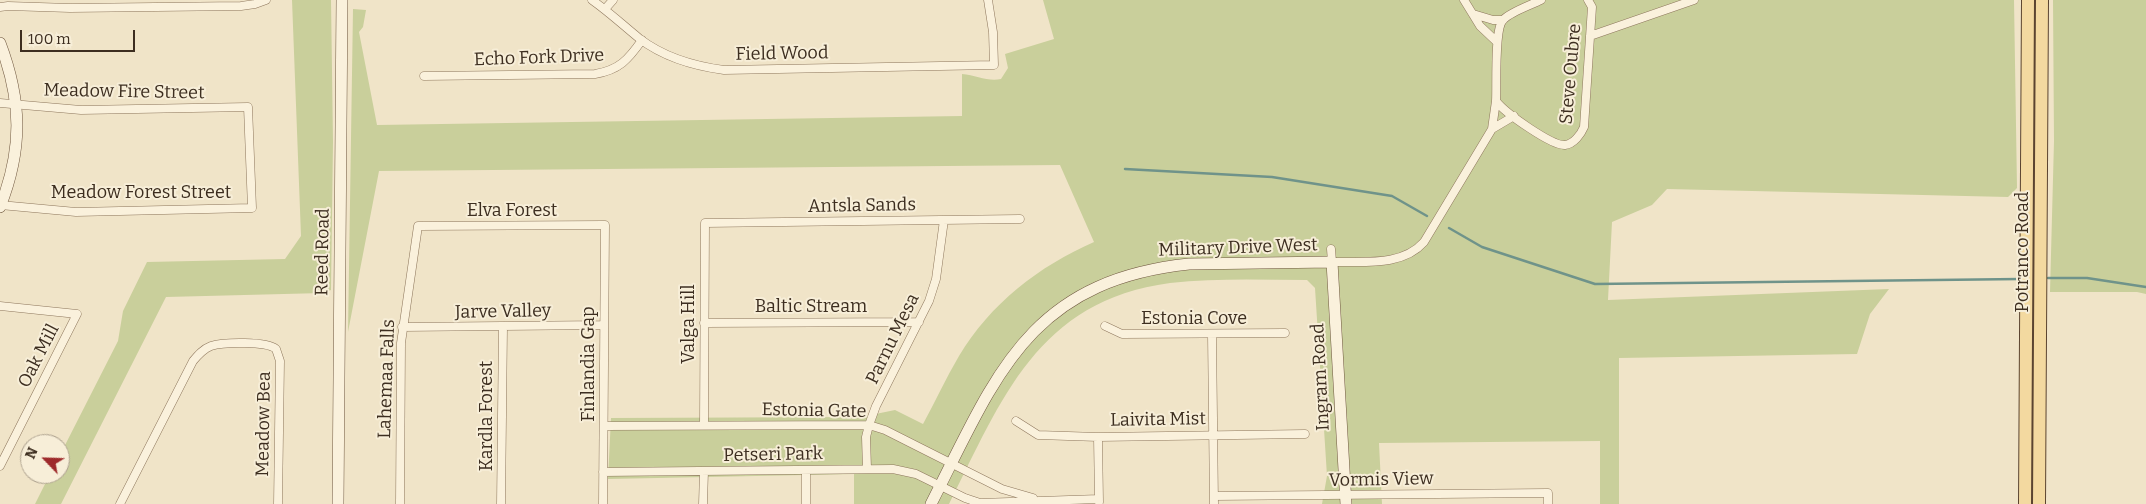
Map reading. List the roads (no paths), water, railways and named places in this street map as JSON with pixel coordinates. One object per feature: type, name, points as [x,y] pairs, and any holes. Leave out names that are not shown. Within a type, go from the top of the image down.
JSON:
[{"type":"main road","name":"Potranco Road","points":[[2026,504],[2028,0]]},
{"type":"main road","name":"Potranco Road","points":[[2039,504],[2042,0]]},
{"type":"street","points":[[0,8],[8,6],[70,8],[241,6],[266,0]]},
{"type":"street","name":"Reed Road","points":[[338,504],[342,0]]},
{"type":"street","name":"Field Wood","points":[[592,0],[642,40],[673,58],[724,70],[994,65],[993,32],[988,0]]},
{"type":"street","points":[[605,10],[613,0]]},
{"type":"street","points":[[1464,0],[1480,26],[1498,42]]},
{"type":"street","points":[[1473,14],[1492,20],[1503,20],[1540,0]]},
{"type":"street","points":[[1590,36],[1694,0]]},
{"type":"street","name":"Steve Oubre","points":[[1496,101],[1514,116],[1561,145],[1568,145],[1581,134],[1584,127],[1591,2]]},
{"type":"street","points":[[1332,262],[1396,259],[1416,251],[1424,242],[1492,128],[1496,101],[1498,30],[1503,20]]},
{"type":"street","name":"Echo Fork Drive","points":[[424,76],[595,74],[610,72],[621,65],[642,40]]},
{"type":"street","points":[[0,43],[10,72],[18,126],[15,157],[8,189],[0,206]]},
{"type":"street","name":"Meadow Fire Street","points":[[0,103],[81,110],[248,107],[252,208]]},
{"type":"street","points":[[1492,128],[1514,116]]},
{"type":"street","name":"Meadow Forest Street","points":[[0,206],[76,212],[252,208]]},
{"type":"street","name":"Antsla Sands","points":[[705,223],[1020,218]]},
{"type":"street","name":"Parnu Mesa","points":[[867,469],[866,437],[869,425],[876,406],[919,322],[936,279],[944,220]]},
{"type":"street","name":"Valga Hill","points":[[704,425],[705,223]]},
{"type":"street","name":"Elva Forest","points":[[418,226],[606,225]]},
{"type":"street","name":"Finlandia Gap","points":[[603,504],[603,325],[606,225]]},
{"type":"street","name":"Lahemaa Falls","points":[[400,504],[402,327],[418,226]]},
{"type":"street","name":"Ingram Road","points":[[1331,249],[1346,500]]},
{"type":"street","name":"Military Drive West","points":[[931,504],[994,382],[1019,346],[1035,329],[1057,311],[1090,291],[1120,278],[1167,266],[1332,262]]},
{"type":"street","name":"Oak Mill","points":[[0,306],[77,314],[0,466]]},
{"type":"street","name":"Baltic Stream","points":[[704,323],[919,322]]},
{"type":"street","name":"Jarve Valley","points":[[402,327],[603,325]]},
{"type":"street","name":"Estonia Cove","points":[[1105,326],[1122,334],[1285,332]]},
{"type":"street","name":"Kardla Forest","points":[[501,504],[503,327]]},
{"type":"street","points":[[1212,334],[1214,500]]},
{"type":"street","name":"Meadow Bea","points":[[120,504],[193,362],[200,354],[215,345],[264,344],[273,347],[278,353],[280,360],[278,504]]},
{"type":"street","name":"Laivita Mist","points":[[1016,421],[1038,436],[1305,434]]},
{"type":"street","name":"Estonia Gate","points":[[604,426],[869,425],[885,430],[1002,488],[1038,500]]},
{"type":"street","points":[[1098,437],[1099,502]]},
{"type":"street","name":"Petseri Park","points":[[603,472],[893,469],[916,474],[940,486]]},
{"type":"street","points":[[806,470],[806,504]]},
{"type":"street","points":[[703,504],[704,471]]},
{"type":"street","name":"Estonia Gate","points":[[940,486],[980,502],[1038,500],[1099,502]]},
{"type":"street","name":"Vormis View","points":[[1214,500],[1346,500],[1442,494],[1548,493],[1548,504]]},
{"type":"street","points":[[1442,494],[1443,504]]},
{"type":"waterway","points":[[1125,169],[1272,177],[1392,196],[1427,216]]},
{"type":"waterway","points":[[1449,228],[1482,247],[1595,284],[2020,279]]},
{"type":"waterway","points":[[2048,278],[2087,278],[2146,287]]}]
